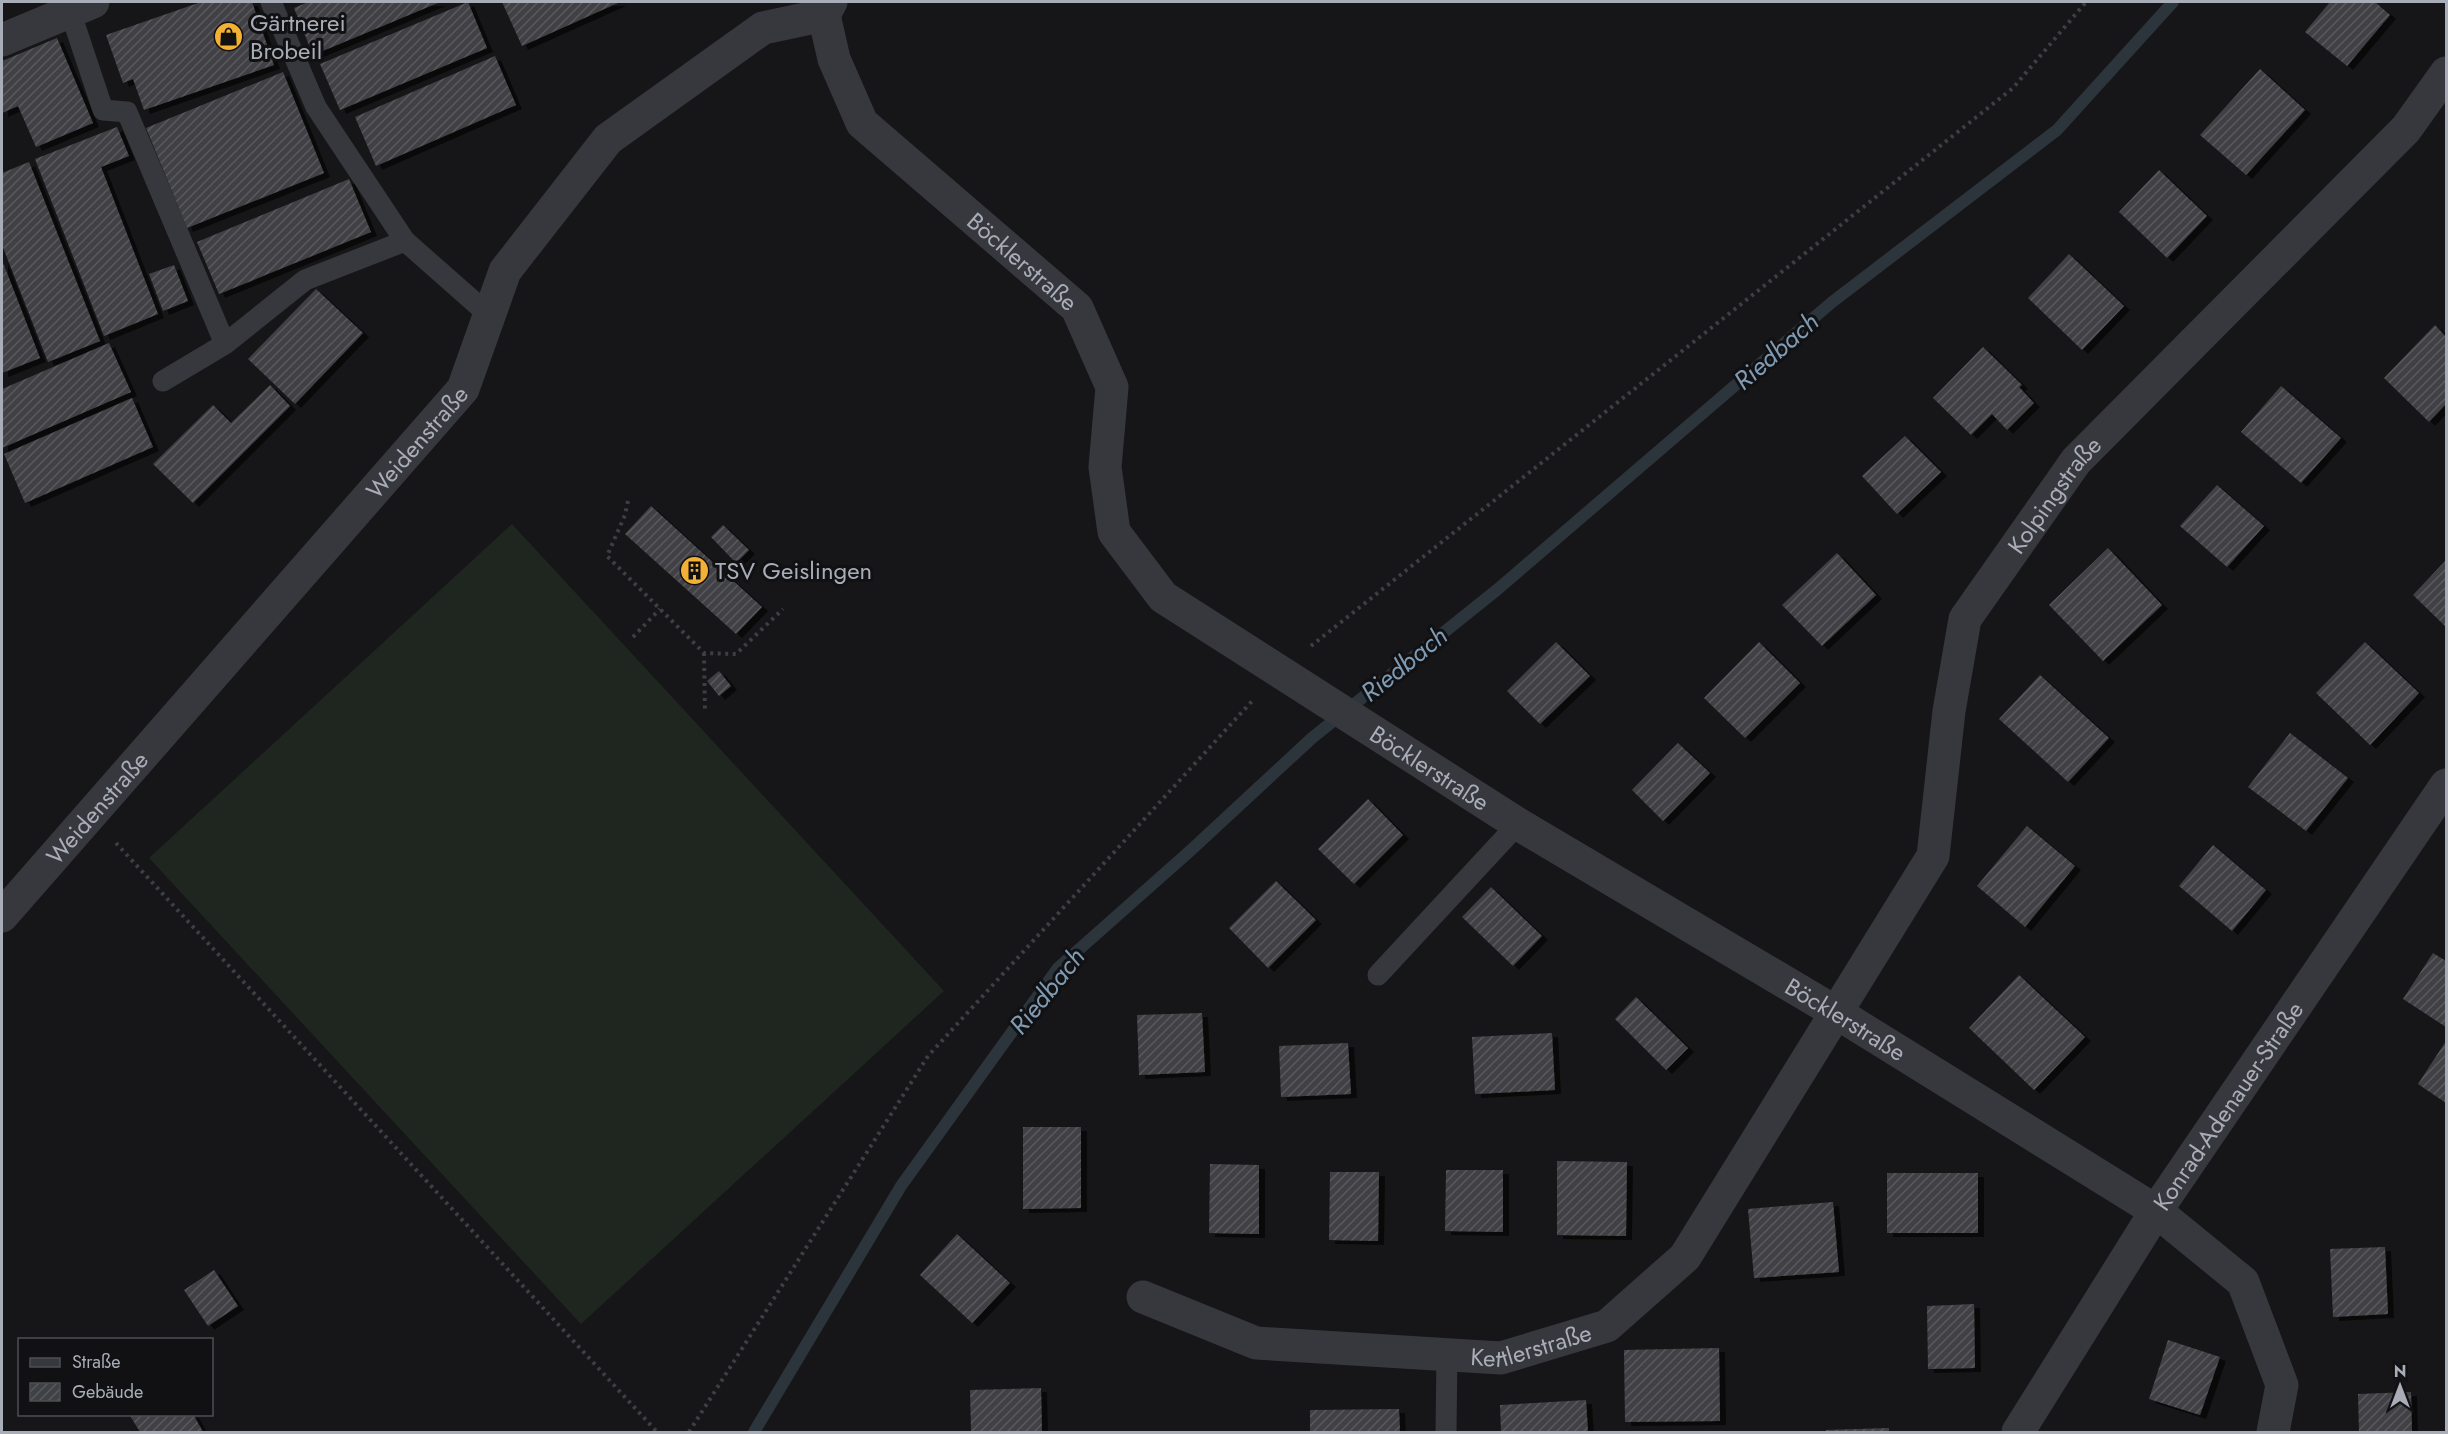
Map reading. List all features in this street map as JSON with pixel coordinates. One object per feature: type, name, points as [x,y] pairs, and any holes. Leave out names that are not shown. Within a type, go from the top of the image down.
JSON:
[{"type":"street","points":[[2,40],[81,6]]},
{"type":"street","name":"Böcklerstraße","points":[[828,8],[834,59],[862,123],[1077,308],[1112,387],[1105,467],[1114,532],[1163,597],[1518,824],[1837,1013],[2156,1211],[2243,1282],[2282,1386],[2273,1432]]},
{"type":"street","name":"Weidenstraße","points":[[2,916],[463,389],[505,271],[608,139],[763,28],[828,8]]},
{"type":"street","name":"Kolpingstraße","points":[[1837,1013],[1933,856],[1949,711],[1965,619],[2076,461],[2406,129],[2446,73]]},
{"type":"street","name":"Konrad-Adenauer-Straße","points":[[2018,1432],[2156,1211],[2446,785]]},
{"type":"street","name":"Kettlerstraße","points":[[1143,1297],[1256,1343],[1501,1358],[1607,1326],[1685,1257],[1837,1013]]},
{"type":"lane","points":[[271,2],[316,107],[405,241],[489,315]]},
{"type":"lane","points":[[81,6],[103,110],[128,112],[225,344]]},
{"type":"lane","points":[[163,381],[225,344],[305,280],[405,241]]},
{"type":"lane","points":[[1378,975],[1518,824]]},
{"type":"lane","points":[[1446,1432],[1447,1354]]},
{"type":"path","points":[[689,1432],[928,1056],[1279,671],[2013,88],[2086,2]]},
{"type":"path","points":[[628,501],[625,515],[607,556],[704,653],[736,654],[783,609]]},
{"type":"path","points":[[633,637],[660,609]]},
{"type":"path","points":[[704,653],[705,712]]},
{"type":"path","points":[[91,816],[657,1432]]},
{"type":"shaded area","points":[[512,524],[944,991],[581,1324],[149,858]]},
{"type":"building","points":[[201,2],[252,2],[274,65],[144,110],[133,79],[123,83],[106,35]]},
{"type":"building","points":[[308,2],[440,2],[313,55],[294,8]]},
{"type":"building","points":[[468,2],[487,48],[340,110],[320,64]]},
{"type":"building","points":[[502,2],[620,2],[522,46]]},
{"type":"building","points":[[2330,2],[2375,2],[2390,15],[2347,66],[2305,32]]},
{"type":"building","points":[[57,38],[93,123],[36,147],[18,106],[2,113],[2,61]]},
{"type":"building","points":[[495,56],[516,105],[376,166],[355,117]]},
{"type":"building","points":[[2260,69],[2305,110],[2246,175],[2200,135]]},
{"type":"building","points":[[283,72],[324,173],[187,228],[146,128]]},
{"type":"building","points":[[117,127],[129,156],[101,167],[158,314],[104,336],[35,159]]},
{"type":"building","points":[[29,162],[100,341],[48,362],[2,245],[2,173]]},
{"type":"building","points":[[2159,170],[2207,216],[2167,258],[2119,212]]},
{"type":"building","points":[[349,179],[371,232],[219,294],[197,242]]},
{"type":"building","points":[[2069,254],[2124,306],[2082,350],[2028,298]]},
{"type":"building","points":[[2,260],[40,358],[2,373]]},
{"type":"building","points":[[174,265],[188,301],[163,311],[149,274]]},
{"type":"building","points":[[316,289],[363,333],[295,404],[248,359]]},
{"type":"building","points":[[2435,325],[2446,337],[2446,404],[2429,422],[2384,378]]},
{"type":"building","points":[[109,343],[131,392],[2,448],[2,389]]},
{"type":"building","points":[[1983,347],[2022,385],[2019,387],[2034,403],[2007,430],[1992,414],[1971,435],[1933,398]]},
{"type":"building","points":[[270,385],[290,406],[193,503],[153,464],[213,405],[231,423]]},
{"type":"building","points":[[2281,386],[2341,438],[2301,483],[2241,432]]},
{"type":"building","points":[[132,398],[153,447],[25,503],[4,454]]},
{"type":"building","points":[[1905,436],[1941,472],[1897,514],[1862,476]]},
{"type":"building","points":[[2217,485],[2264,526],[2227,567],[2180,526]]},
{"type":"building","name":"TSV Geislingen","points":[[651,506],[762,607],[736,634],[625,534]]},
{"type":"building","points":[[723,525],[749,550],[736,563],[711,537]]},
{"type":"building","points":[[2108,548],[2162,605],[2103,661],[2049,605]]},
{"type":"building","points":[[1837,553],[1876,595],[1822,646],[1782,605]]},
{"type":"building","points":[[2446,560],[2446,627],[2413,595]]},
{"type":"building","points":[[1556,642],[1590,676],[1540,724],[1507,691]]},
{"type":"building","points":[[1759,642],[1800,683],[1745,738],[1704,698]]},
{"type":"building","points":[[2365,642],[2419,693],[2370,745],[2316,693]]},
{"type":"building","points":[[719,671],[731,686],[719,696],[707,681]]},
{"type":"building","points":[[2040,675],[2109,738],[2068,782],[1999,719]]},
{"type":"building","points":[[2290,733],[2348,778],[2306,831],[2248,787]]},
{"type":"building","points":[[1678,743],[1710,773],[1663,821],[1632,790]]},
{"type":"building","points":[[1368,799],[1403,835],[1354,884],[1318,849]]},
{"type":"building","points":[[2027,826],[2075,866],[2025,927],[1977,886]]},
{"type":"building","points":[[2213,845],[2266,890],[2232,931],[2179,886]]},
{"type":"building","points":[[1276,881],[1316,920],[1268,968],[1229,928]]},
{"type":"building","points":[[1491,887],[1542,936],[1513,966],[1462,917]]},
{"type":"building","points":[[2433,953],[2446,961],[2446,1027],[2403,999]]},
{"type":"building","points":[[2019,975],[2085,1037],[2034,1090],[1969,1028]]},
{"type":"building","points":[[1636,997],[1688,1048],[1666,1070],[1615,1019]]},
{"type":"building","points":[[1202,1013],[1205,1072],[1139,1075],[1137,1015]]},
{"type":"building","points":[[1552,1033],[1555,1090],[1475,1094],[1472,1037]]},
{"type":"building","points":[[2446,1041],[2446,1103],[2418,1084]]},
{"type":"building","points":[[1348,1043],[1351,1094],[1281,1097],[1279,1046]]},
{"type":"building","points":[[1023,1127],[1081,1127],[1081,1208],[1023,1209]]},
{"type":"building","points":[[1557,1161],[1627,1162],[1626,1236],[1557,1235]]},
{"type":"building","points":[[1210,1164],[1259,1165],[1259,1234],[1209,1233]]},
{"type":"building","points":[[1446,1170],[1503,1170],[1503,1232],[1445,1231]]},
{"type":"building","points":[[1330,1172],[1379,1172],[1378,1241],[1329,1240]]},
{"type":"building","points":[[1887,1173],[1978,1173],[1978,1233],[1887,1233]]},
{"type":"building","points":[[1833,1202],[1839,1272],[1754,1278],[1748,1209]]},
{"type":"building","points":[[957,1234],[1010,1283],[972,1323],[920,1275]]},
{"type":"building","points":[[2385,1247],[2388,1314],[2333,1317],[2330,1249]]},
{"type":"building","points":[[214,1270],[238,1306],[208,1326],[184,1290]]},
{"type":"building","points":[[1974,1304],[1975,1368],[1928,1369],[1927,1306]]},
{"type":"building","points":[[2168,1340],[2220,1357],[2200,1415],[2149,1399]]},
{"type":"building","points":[[1719,1348],[1720,1421],[1625,1422],[1624,1350]]},
{"type":"building","points":[[1041,1388],[1042,1432],[971,1432],[970,1390]]},
{"type":"building","points":[[2411,1392],[2412,1432],[2359,1432],[2358,1394]]},
{"type":"building","points":[[1586,1400],[1588,1432],[1501,1432],[1500,1405]]},
{"type":"building","points":[[1399,1409],[1400,1432],[1310,1432],[1310,1410]]},
{"type":"building","points":[[130,1416],[194,1416],[203,1432],[140,1432]]},
{"type":"building","points":[[1889,1428],[1889,1432],[1826,1432],[1826,1430]]},
{"type":"waterway","name":"Riedbach","points":[[754,1432],[901,1186],[1058,968],[1190,851],[1312,738],[1498,589],[1831,303],[2057,130],[2173,2]]},
{"type":"place","name":"Gärtnerei Brobeil","points":[[229,36]]},
{"type":"place","name":"TSV Geislingen","points":[[694,570]]}]
